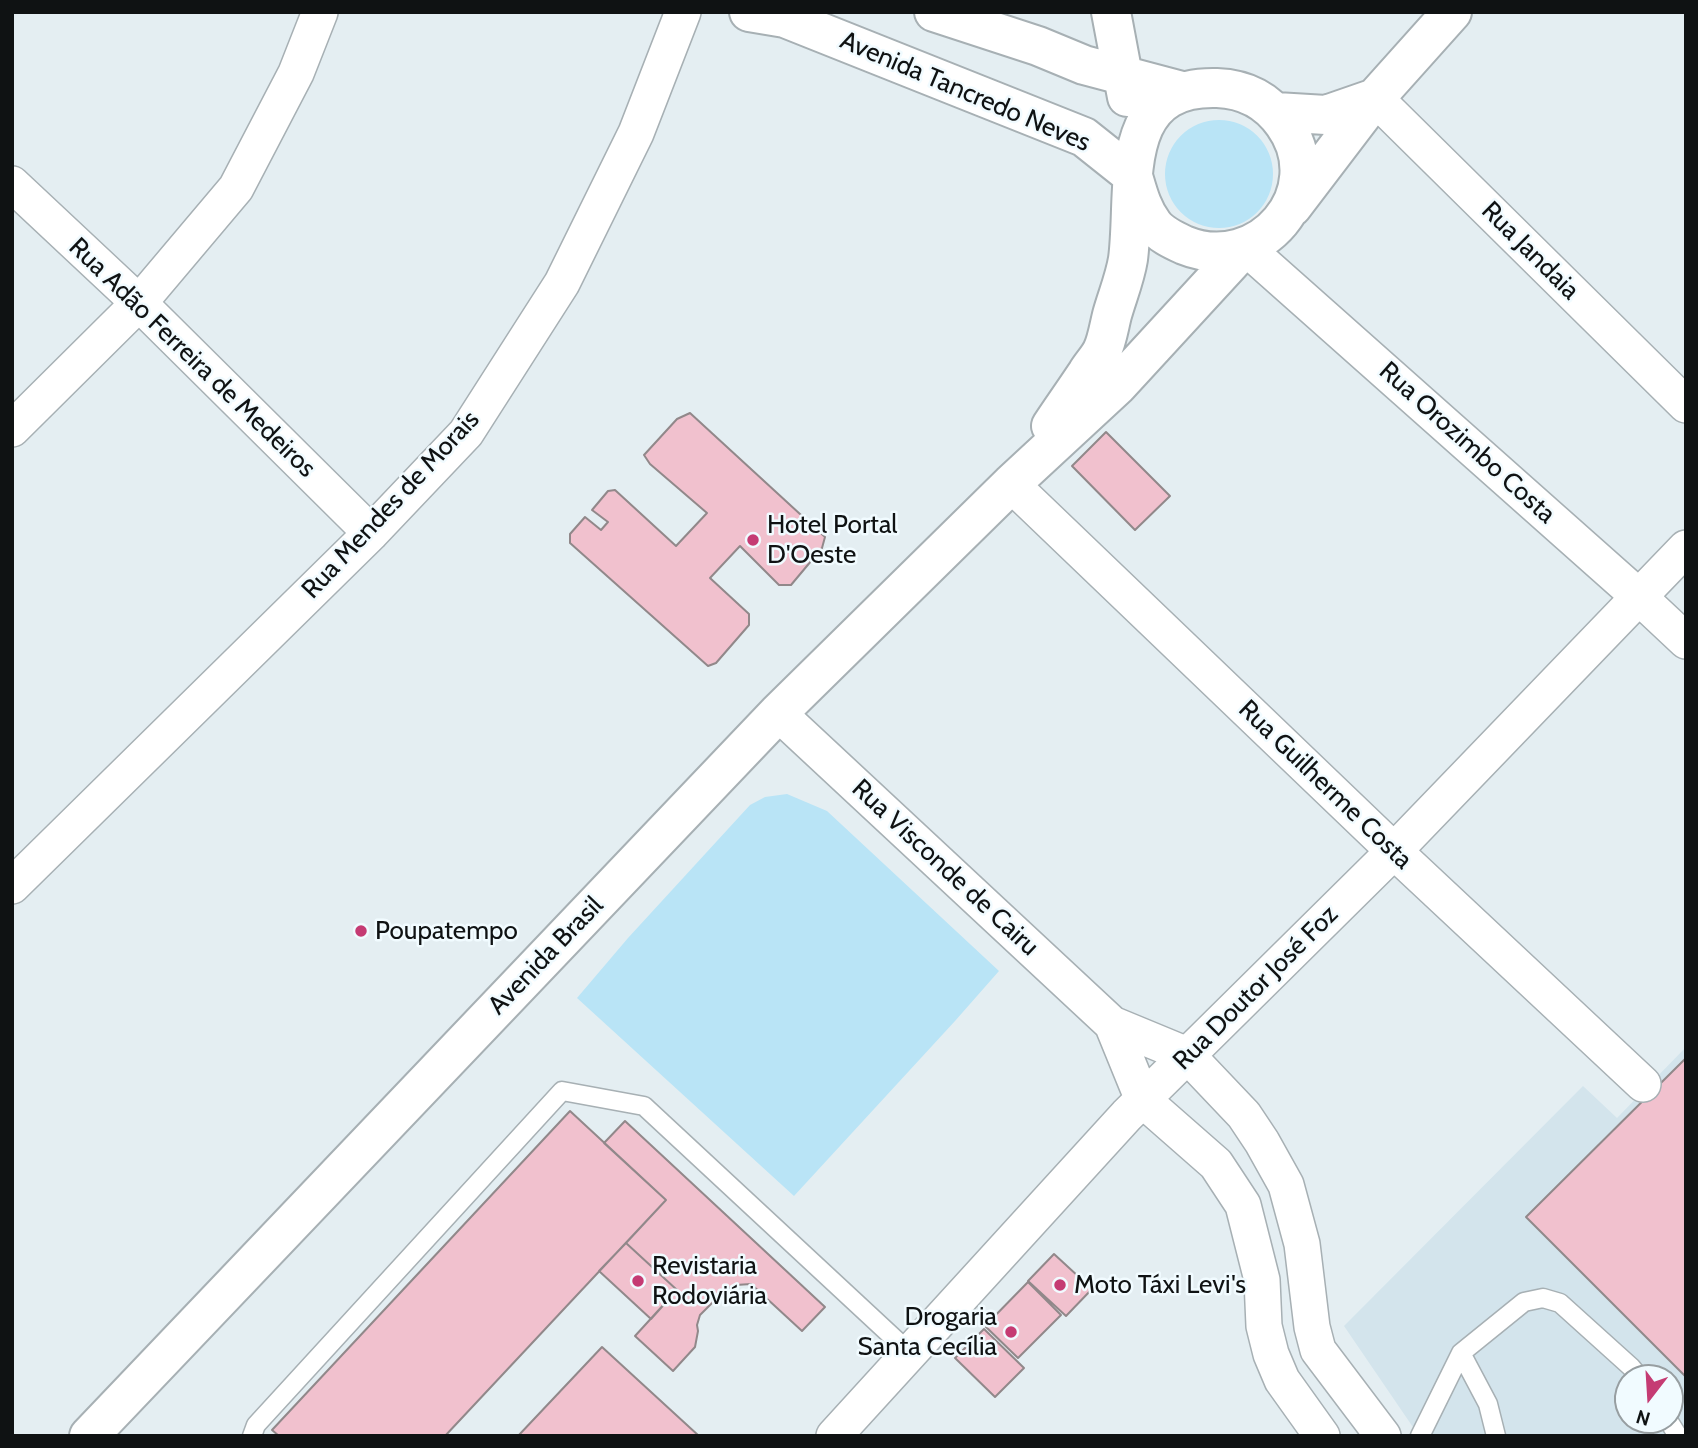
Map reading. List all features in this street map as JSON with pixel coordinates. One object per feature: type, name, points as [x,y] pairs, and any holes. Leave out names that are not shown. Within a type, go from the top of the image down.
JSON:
[{"type":"main road","name":"Avenida Tancredo Neves","points":[[749,12],[785,18],[1084,136],[1134,163]]},
{"type":"main road","points":[[934,12],[1038,46],[1084,65],[1124,76],[1182,91],[1230,88],[1254,96],[1276,112],[1289,131],[1297,153],[1299,176],[1294,199],[1283,219]]},
{"type":"main road","points":[[1111,12],[1124,76],[1142,207],[1155,227],[1172,240],[1195,250],[1221,253],[1245,247],[1266,236],[1283,219],[1375,97],[1452,12]]},
{"type":"main road","points":[[1011,484],[1102,351],[1128,261],[1134,163],[1149,117],[1158,105],[1182,91]]},
{"type":"main road","points":[[1276,112],[1326,114],[1375,97]]},
{"type":"main road","points":[[1011,484],[1118,385],[1245,247]]},
{"type":"main road","name":"Avenida Brasil","points":[[89,1436],[778,713],[1011,484]]},
{"type":"street","points":[[12,429],[139,303],[236,188],[296,73],[320,12]]},
{"type":"street","name":"Rua Mendes de Morais","points":[[12,886],[371,533],[466,433],[562,283],[636,133],[683,12]]},
{"type":"street","name":"Rua Jandaia","points":[[1375,97],[1686,405]]},
{"type":"street","name":"Rua Adão Ferreira de Medeiros","points":[[12,184],[139,303],[371,533]]},
{"type":"street","name":"Rua Orozimbo Costa","points":[[1245,247],[1639,596],[1686,642]]},
{"type":"street","name":"Rua Guilherme Costa","points":[[1011,484],[1394,851],[1643,1084]]},
{"type":"street","name":"Rua Doutor José Foz","points":[[834,1436],[1143,1100],[1394,851],[1686,548]]},
{"type":"street","name":"Rua Visconde de Cairu","points":[[778,713],[1112,1024],[1187,1055],[1244,1115],[1286,1185],[1302,1244],[1312,1327],[1318,1350],[1383,1436]]},
{"type":"street","name":"Rua Visconde de Cairu","points":[[1112,1024],[1143,1100],[1216,1164],[1243,1205],[1262,1280],[1264,1326],[1271,1354],[1282,1380],[1322,1436]]},
{"type":"lane","points":[[252,1436],[256,1424],[562,1091],[645,1106],[909,1353]]},
{"type":"lane","points":[[1420,1436],[1461,1353],[1524,1302],[1543,1298],[1560,1303],[1628,1364]]},
{"type":"lane","points":[[1461,1353],[1488,1404],[1496,1436]]},
{"type":"shaded area","points":[[1219,120],[1240,124],[1257,136],[1269,153],[1273,174],[1269,195],[1257,212],[1240,224],[1219,228],[1198,224],[1181,212],[1169,195],[1165,174],[1169,153],[1181,136],[1198,124]]},
{"type":"shaded area","points":[[787,794],[827,811],[999,971],[794,1196],[577,998],[750,805],[765,797]]},
{"type":"shaded area","points":[[1686,1047],[1686,1436],[1419,1436],[1344,1326],[1583,1086],[1617,1118]]},
{"type":"building","name":"Hotel Portal D'Oeste","points":[[690,413],[825,537],[822,548],[791,585],[779,585],[740,546],[710,578],[749,614],[749,625],[716,663],[708,666],[570,543],[570,534],[585,517],[601,530],[608,522],[592,510],[608,491],[615,490],[676,546],[707,513],[650,464],[644,455],[677,419]]},
{"type":"building","points":[[1106,432],[1170,496],[1135,530],[1072,466]]},
{"type":"building","points":[[1686,1058],[1686,1377],[1684,1364],[1673,1364],[1526,1217]]},
{"type":"building","points":[[570,1111],[666,1200],[445,1436],[279,1436],[272,1430]]},
{"type":"building","points":[[625,1121],[825,1307],[802,1331],[751,1284],[726,1289],[700,1315],[695,1347],[673,1371],[635,1336],[677,1290],[626,1243],[666,1200],[604,1143]]},
{"type":"building","name":"Revistaria Rodoviária","points":[[626,1243],[677,1290],[651,1319],[599,1271]]},
{"type":"building","name":"Moto Táxi Levi's","points":[[1054,1254],[1092,1289],[1066,1316],[1028,1281]]},
{"type":"building","points":[[1028,1282],[1061,1315],[1018,1358],[985,1326]]},
{"type":"building","points":[[984,1329],[1024,1368],[995,1397],[955,1358]]},
{"type":"building","points":[[602,1347],[699,1436],[518,1436]]},
{"type":"place","name":"Hotel Portal D'Oeste","points":[[753,540]]},
{"type":"place","name":"Poupatempo","points":[[361,931]]},
{"type":"place","name":"Revistaria Rodoviária","points":[[638,1281]]},
{"type":"place","name":"Moto Táxi Levi's","points":[[1060,1285]]},
{"type":"place","name":"Drogaria Santa Cecília","points":[[1011,1332]]}]
